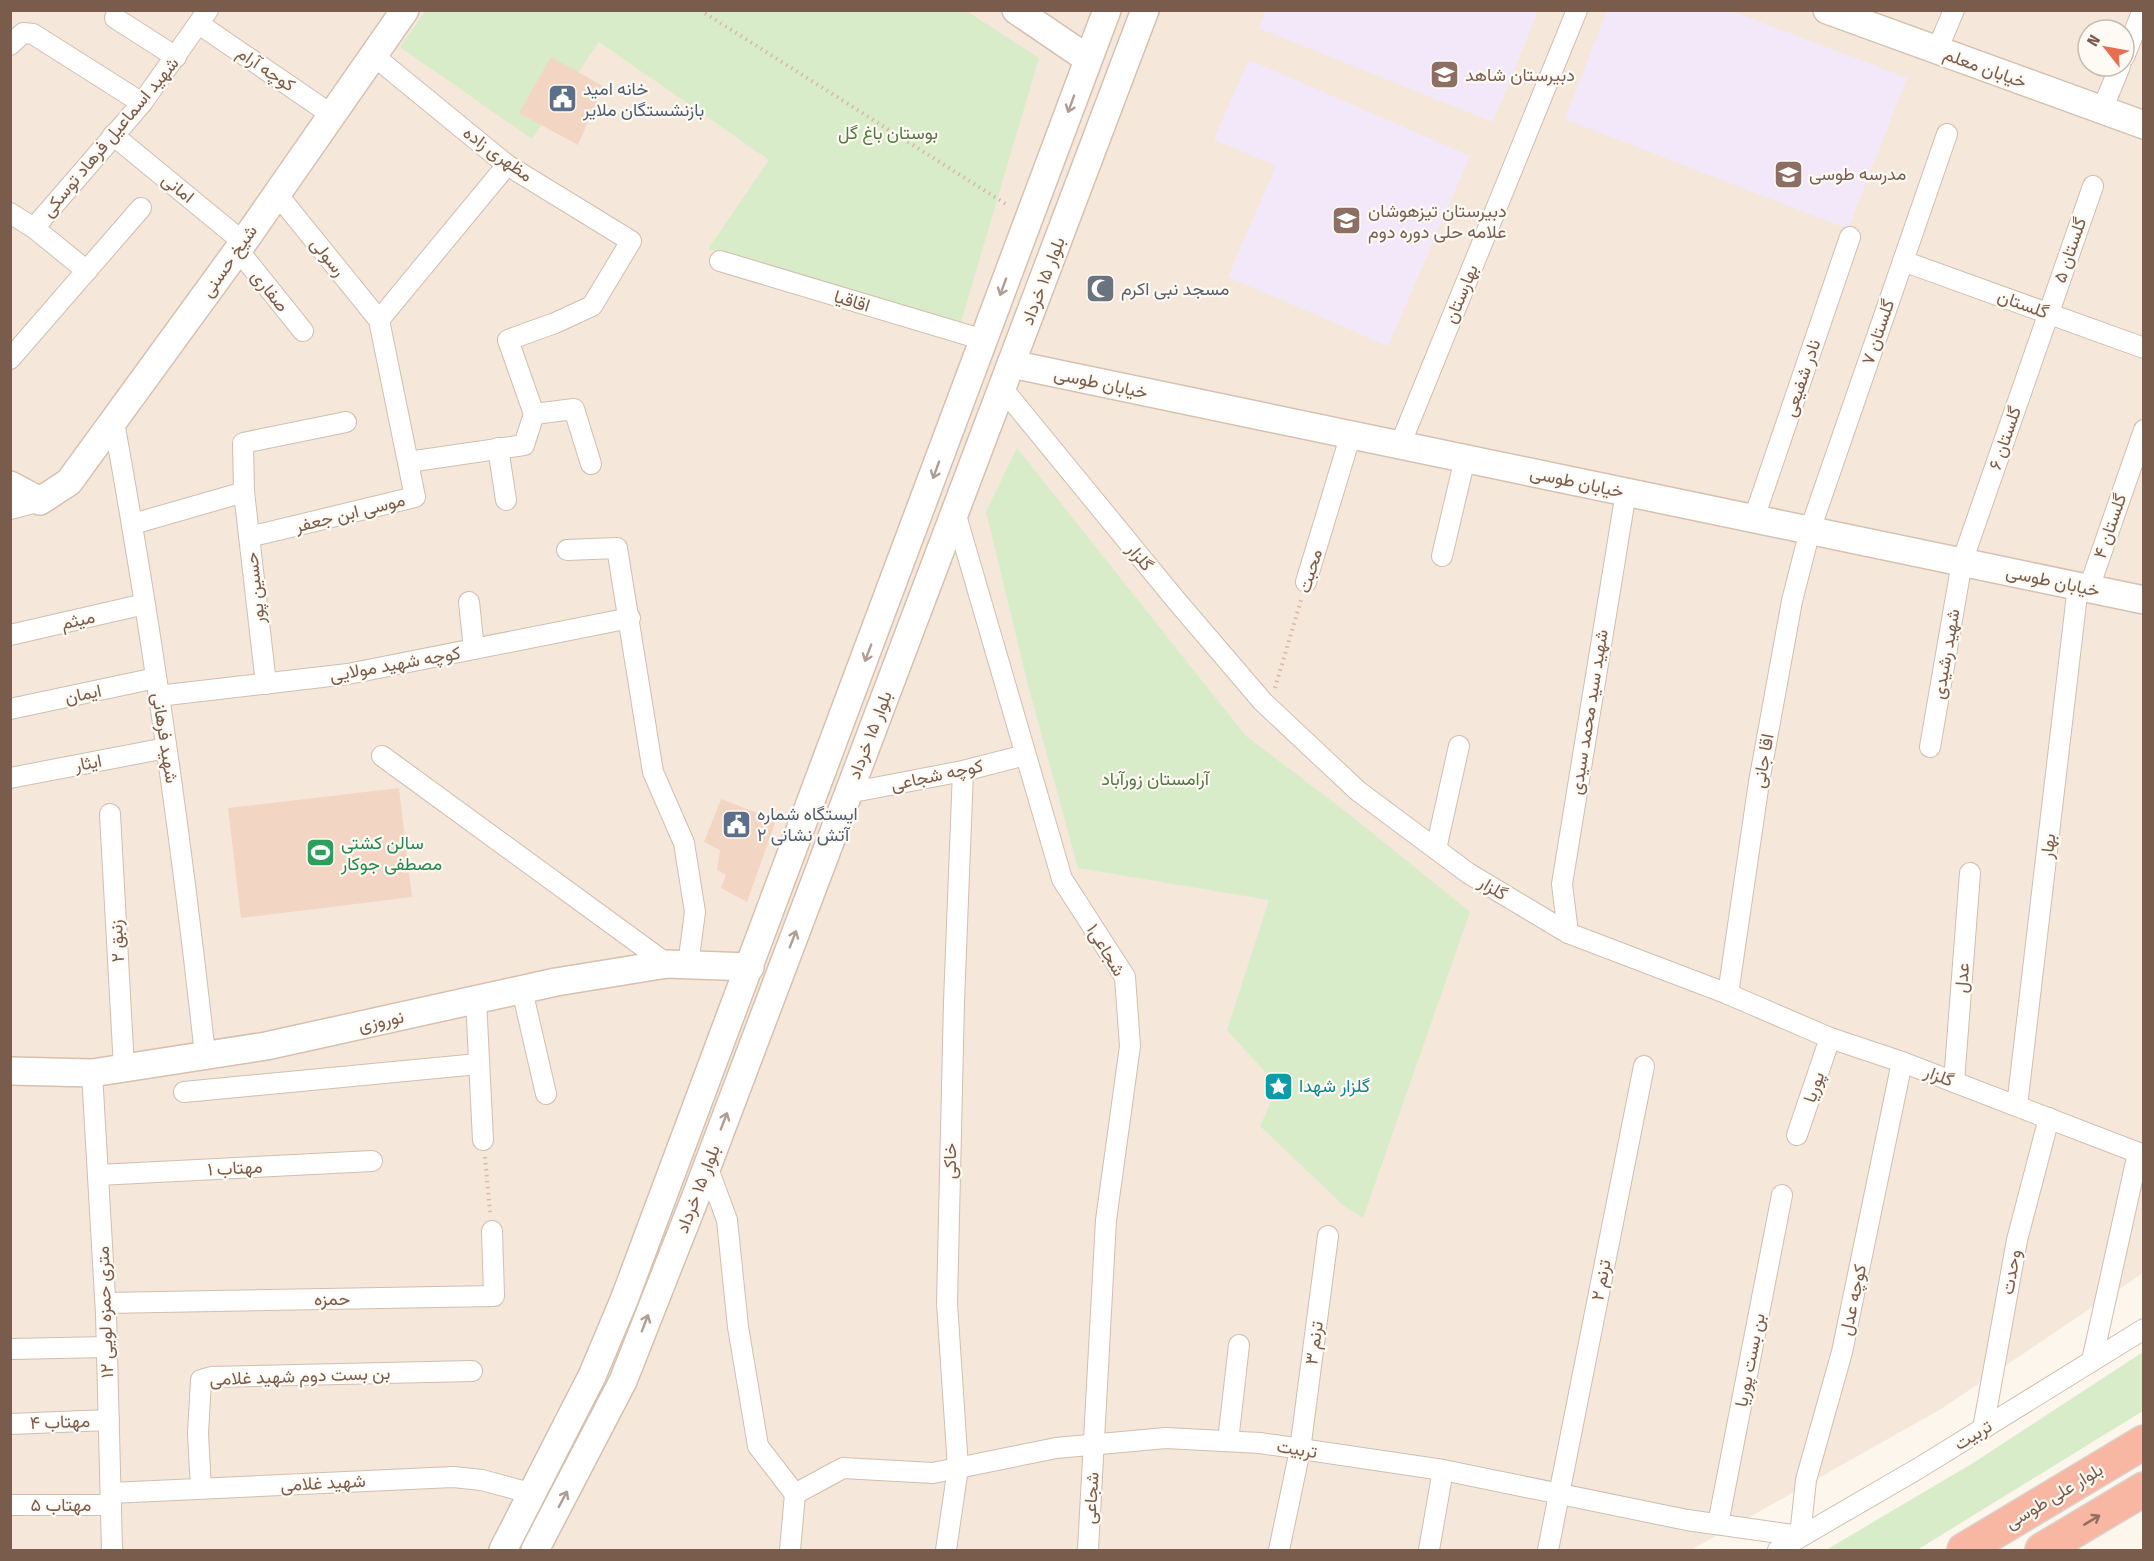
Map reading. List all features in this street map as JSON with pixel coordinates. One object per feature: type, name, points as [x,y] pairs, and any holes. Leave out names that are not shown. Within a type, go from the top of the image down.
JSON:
[{"type":"highway","name":"بلوار علی طوسی","points":[[1964,1551],[2144,1442]]},
{"type":"highway","points":[[2042,1551],[2144,1489]]},
{"type":"main road","name":"شیخ حسنی","points":[[40,501],[69,482],[114,422],[241,246],[405,10]]},
{"type":"main road","points":[[1016,10],[1088,58]]},
{"type":"main road","name":"بلوار ۱۵ خرداد","points":[[503,1551],[592,1376],[624,1300],[1107,10]]},
{"type":"main road","name":"بلوار ۱۵ خرداد","points":[[535,1551],[623,1381],[707,1166],[1145,10]]},
{"type":"main road","name":"خیابان معلم","points":[[1827,10],[2144,125]]},
{"type":"main road","name":"خیابان طوسی","points":[[1006,376],[1351,435],[2144,600]]},
{"type":"main road","points":[[10,485],[40,501]]},
{"type":"main road","points":[[793,851],[823,860]]},
{"type":"main road","name":"نوروزی","points":[[10,1071],[92,1073],[266,1046],[522,990],[677,965],[750,967]]},
{"type":"street","name":"بهارستان","points":[[1400,445],[1577,10]]},
{"type":"street","points":[[1937,50],[1954,10]]},
{"type":"street","points":[[2136,27],[2143,10]]},
{"type":"street","name":"شهید اسماعیل فرهاد توسکی","points":[[87,271],[34,228],[142,103],[203,17]]},
{"type":"street","name":"کوچه آرام","points":[[203,17],[332,115]]},
{"type":"street","points":[[115,18],[176,57]]},
{"type":"street","points":[[10,45],[23,33],[33,34],[142,103]]},
{"type":"street","name":"مظهری زاده","points":[[374,56],[507,165],[631,241],[592,306],[555,323],[508,340],[534,414]]},
{"type":"street","points":[[2102,110],[2115,78]]},
{"type":"street","name":"گلستان ۷","points":[[1810,530],[1947,134]]},
{"type":"street","name":"امانی","points":[[113,135],[241,246]]},
{"type":"street","points":[[378,320],[507,165]]},
{"type":"street","name":"گلستان ۵","points":[[2048,313],[2093,186]]},
{"type":"street","name":"رسولی","points":[[277,194],[378,320]]},
{"type":"street","points":[[10,359],[141,208]]},
{"type":"street","points":[[10,213],[34,228]]},
{"type":"street","name":"نادر شفیعی","points":[[1754,519],[1850,237]]},
{"type":"street","name":"صفاری","points":[[241,246],[303,331]]},
{"type":"street","name":"اقاقیا","points":[[720,261],[984,340]]},
{"type":"street","name":"گلستان","points":[[1903,261],[2144,348]]},
{"type":"street","name":"گلستان ۶","points":[[1962,562],[2048,313]]},
{"type":"street","name":"موسی ابن جعفر","points":[[249,537],[415,497],[378,320]]},
{"type":"street","name":"گلزار","points":[[1006,376],[1175,599],[1269,707],[1358,791],[1468,873],[1568,933],[1728,994],[1830,1038],[1902,1062],[2141,1154]]},
{"type":"street","points":[[408,462],[524,445],[534,414],[574,409],[591,464]]},
{"type":"street","name":"شهید فرهانی","points":[[114,422],[133,524],[186,877],[205,1055]]},
{"type":"street","name":"حسین پور","points":[[266,684],[244,492],[243,443],[346,423]]},
{"type":"street","name":"گلستان ۴","points":[[2083,587],[2144,430]]},
{"type":"street","name":"محبت","points":[[1306,582],[1351,435]]},
{"type":"street","points":[[498,448],[506,500]]},
{"type":"street","points":[[1442,556],[1465,458]]},
{"type":"street","points":[[133,524],[244,492]]},
{"type":"street","name":"شهید سید محمد سیدی","points":[[1568,933],[1562,884],[1626,492]]},
{"type":"street","points":[[10,509],[40,501]]},
{"type":"street","name":"شجاعی۱","points":[[955,512],[1062,879],[1125,977],[1130,1046],[1106,1220],[1095,1445]]},
{"type":"street","name":"اقا جانی","points":[[1728,994],[1759,782],[1792,601],[1810,530]]},
{"type":"street","points":[[382,756],[677,965],[695,912],[684,843],[653,772],[617,548],[567,550]]},
{"type":"street","name":"شهید رشیدی","points":[[1930,747],[1962,562]]},
{"type":"street","name":"بهار","points":[[2017,1106],[2083,587]]},
{"type":"street","points":[[469,602],[474,649]]},
{"type":"street","name":"میثم","points":[[10,635],[145,604]]},
{"type":"street","name":"کوچه شهید مولایی","points":[[157,687],[266,684],[348,674],[630,618]]},
{"type":"street","name":"ایمان","points":[[10,709],[157,687]]},
{"type":"street","points":[[1436,849],[1459,746]]},
{"type":"street","name":"ایثار","points":[[10,778],[166,747]]},
{"type":"street","name":"کوچه شجاعی","points":[[848,793],[963,771],[1025,755]]},
{"type":"street","name":"خاکی","points":[[946,1551],[958,1468],[947,1303],[954,1002],[963,771]]},
{"type":"street","name":"زنبق ۲","points":[[110,814],[124,1068]]},
{"type":"street","name":"عدل","points":[[1954,1082],[1970,873]]},
{"type":"street","points":[[522,990],[546,1094]]},
{"type":"street","points":[[476,1000],[483,1140]]},
{"type":"street","name":"پوریا","points":[[1797,1135],[1830,1038]]},
{"type":"street","name":"کوچه عدل","points":[[1800,1536],[1806,1480],[1842,1352],[1902,1062]]},
{"type":"street","points":[[184,1092],[478,1064]]},
{"type":"street","name":"ترنم ۲","points":[[1548,1551],[1644,1066]]},
{"type":"street","name":"۱۲ متری حمزه لویی","points":[[92,1073],[106,1303],[112,1551]]},
{"type":"street","name":"وحدت","points":[[1983,1429],[2017,1240],[2049,1118]]},
{"type":"street","points":[[2092,1361],[2141,1154]]},
{"type":"street","name":"مهتاب ۱","points":[[98,1175],[372,1161]]},
{"type":"street","points":[[707,1166],[728,1220],[738,1327],[758,1446],[795,1494],[790,1551]]},
{"type":"street","name":"بن بست پوریا","points":[[1718,1524],[1782,1196]]},
{"type":"street","name":"حمزه","points":[[106,1303],[494,1296],[492,1231]]},
{"type":"street","name":"ترنم ۳","points":[[1279,1551],[1300,1450],[1328,1236]]},
{"type":"street","name":"تربیت","points":[[1778,1551],[1983,1429],[2144,1329]]},
{"type":"street","points":[[1228,1442],[1239,1345]]},
{"type":"street","points":[[10,1349],[107,1347]]},
{"type":"street","name":"بن بست دوم شهید غلامی","points":[[201,1488],[198,1434],[201,1380],[211,1377],[472,1371]]},
{"type":"street","name":"مهتاب ۴","points":[[10,1424],[109,1420]]},
{"type":"street","name":"تربیت","points":[[795,1494],[843,1468],[933,1473],[1056,1448],[1166,1438],[1300,1450],[1443,1470],[1718,1524],[1800,1536]]},
{"type":"street","name":"شجاعی","points":[[1088,1551],[1095,1445]]},
{"type":"street","points":[[1429,1551],[1443,1470]]},
{"type":"street","name":"شهید غلامی","points":[[111,1499],[201,1488],[453,1477],[482,1480],[532,1494]]},
{"type":"street","name":"مهتاب ۵","points":[[10,1505],[111,1499]]},
{"type":"path","points":[[700,10],[998,197],[1028,220]]},
{"type":"path","name":"محبت","points":[[1269,707],[1306,582]]},
{"type":"path","points":[[483,1140],[492,1231]]},
{"type":"shaded area","name":"دبیرستان شاهد","points":[[1266,10],[1538,11],[1493,122],[1259,28]]},
{"type":"shaded area","points":[[11,11],[2143,11],[2143,1273],[1941,1409],[1691,1550],[11,1550]]},
{"type":"shaded area","name":"مدرسه طوسی","points":[[1607,11],[1732,11],[1907,78],[1848,229],[1565,119]]},
{"type":"shaded area","name":"دبیرستان تیزهوشان علامه حلی دوره دوم","points":[[1249,60],[1470,156],[1388,346],[1228,277],[1276,166],[1214,139]]},
{"type":"green space","name":"بوستان باغ گل","points":[[965,10],[1039,58],[961,322],[708,249],[769,160],[599,42],[532,139],[400,47],[425,11]]},
{"type":"green space","name":"آرامستان زورآباد","points":[[1017,448],[1246,736],[1349,814],[1470,912],[1363,1218],[1344,1206],[1260,1126],[1278,1086],[1227,1030],[1269,900],[1078,868],[1029,689],[986,512]]},
{"type":"green space","points":[[2143,1352],[2143,1411],[1917,1550],[1826,1550],[1973,1463]]},
{"type":"building","name":"خانه امید بازنشستگان ملایر","points":[[551,57],[603,86],[578,145],[519,113]]},
{"type":"building","name":"سالن کشتی مصطفی جوکار","points":[[399,788],[412,897],[241,918],[228,808]]},
{"type":"building","points":[[721,799],[776,820],[747,902],[721,888],[726,875],[717,870],[720,850],[704,842]]},
{"type":"place","name":"دبیرستان شاهد","points":[[1444,75]]},
{"type":"place","name":"خانه امید بازنشستگان ملایر","points":[[562,99]]},
{"type":"place","name":"مدرسه طوسی","points":[[1788,174]]},
{"type":"place","name":"دبیرستان تیزهوشان علامه حلی دوره دوم","points":[[1347,221]]},
{"type":"place","name":"مسجد نبی اکرم","points":[[1100,289]]},
{"type":"place","name":"ایستگاه شماره ۲ آتش نشانی","points":[[736,824]]},
{"type":"place","name":"سالن کشتی مصطفی جوکار","points":[[320,853]]},
{"type":"place","name":"گلزار شهدا","points":[[1278,1086]]}]
